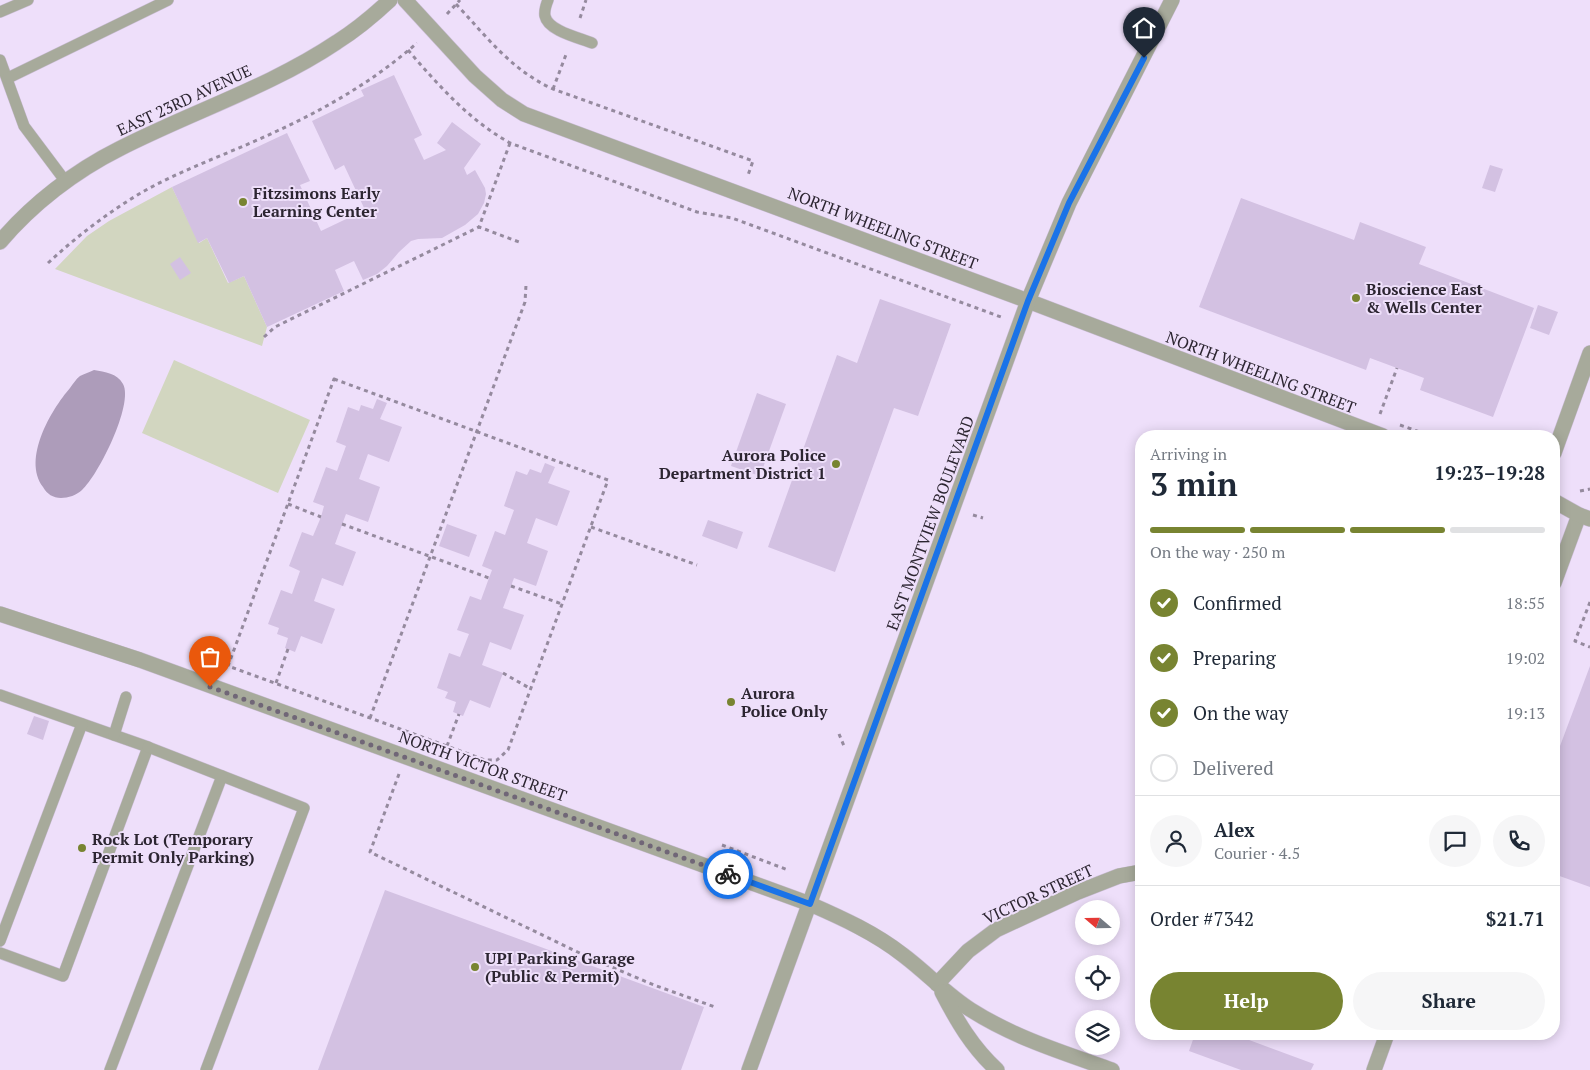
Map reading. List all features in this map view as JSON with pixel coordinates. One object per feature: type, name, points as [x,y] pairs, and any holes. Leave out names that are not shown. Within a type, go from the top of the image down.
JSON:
[{"type":"street","name":"EAST 23RD AVENUE","points":[[0,242],[37,205],[66,182],[117,150],[290,70],[336,43],[390,0]]},
{"type":"street","name":"NORTH WHEELING STREET","points":[[405,0],[475,76],[502,100],[517,110],[541,121],[1028,301],[1367,430]]},
{"type":"street","name":"EAST MONTVIEW BOULEVARD","points":[[749,1070],[1028,301],[1069,203],[1172,0]]},
{"type":"street","points":[[1560,436],[1590,353]]},
{"type":"street","points":[[1560,504],[1584,517],[1560,570]]},
{"type":"street","name":"NORTH VICTOR STREET","points":[[0,614],[140,660],[810,904],[878,938],[903,955],[971,1010],[1010,1032],[1112,1070]]},
{"type":"street","name":"VICTOR STREET","points":[[937,984],[968,951],[996,930],[1078,892],[1119,876],[1135,873]]},
{"type":"street","name":"NORTH VICTOR STREET","points":[[937,984],[969,1040],[997,1070]]},
{"type":"street","points":[[1374,1070],[1385,1040]]},
{"type":"lane","points":[[0,12],[28,0]]},
{"type":"lane","points":[[8,78],[168,0]]},
{"type":"lane","points":[[548,0],[545,16],[550,24],[560,31],[592,43]]},
{"type":"lane","points":[[0,60],[24,126],[66,182]]},
{"type":"lane","points":[[0,695],[148,747],[304,808],[206,1070]]},
{"type":"lane","points":[[114,735],[126,697]]},
{"type":"lane","points":[[0,940],[82,724]]},
{"type":"lane","points":[[0,953],[63,976],[148,747]]},
{"type":"lane","points":[[110,1070],[222,776]]},
{"type":"path","points":[[460,0],[456,4],[489,42],[508,60],[535,80],[753,161],[732,218]]},
{"type":"path","points":[[48,263],[95,222],[140,194],[312,114],[363,85],[408,50],[463,110],[483,126],[510,143],[697,212],[732,218],[1020,324]]},
{"type":"path","points":[[264,337],[275,327],[479,227],[510,143]]},
{"type":"path","points":[[479,227],[519,242]]},
{"type":"path","points":[[370,718],[525,302],[526,285]]},
{"type":"path","points":[[1379,417],[1397,368]]},
{"type":"path","points":[[334,379],[477,432],[608,480],[508,750],[497,760],[485,760],[228,666],[334,379]]},
{"type":"path","points":[[1396,424],[1414,430]]},
{"type":"path","points":[[288,504],[320,516]]},
{"type":"path","points":[[342,524],[490,578]]},
{"type":"path","points":[[591,527],[696,565]]},
{"type":"path","points":[[511,586],[562,604]]},
{"type":"path","points":[[1590,602],[1575,641],[1590,647]]},
{"type":"path","points":[[276,683],[288,649]]},
{"type":"path","points":[[503,673],[531,689]]},
{"type":"path","points":[[447,746],[459,714]]},
{"type":"path","points":[[413,734],[370,852],[588,957],[637,978],[715,1007]]},
{"type":"path","points":[[722,845],[788,870]]},
{"type":"green space","points":[[172,187],[199,243],[207,238],[228,283],[244,276],[267,327],[262,346],[55,269],[87,236],[109,221]]},
{"type":"green space","points":[[174,360],[310,420],[278,493],[142,433]]},
{"type":"shaded area","points":[[94,370],[114,375],[123,384],[125,394],[119,423],[105,456],[89,482],[75,495],[64,498],[55,497],[46,492],[37,476],[37,449],[48,422],[63,397],[80,376]]},
{"type":"building","name":"Fitzsimons Early Learning Center","points":[[394,75],[422,135],[414,139],[424,160],[446,150],[437,143],[452,122],[481,144],[464,168],[467,175],[475,170],[485,188],[484,203],[478,214],[465,225],[442,238],[411,241],[377,274],[363,280],[354,261],[335,270],[344,291],[267,327],[244,276],[229,283],[207,238],[198,243],[172,187],[287,133],[310,181],[300,185],[321,231],[365,210],[344,165],[335,170],[312,121],[364,96],[361,90]]},
{"type":"building","points":[[1490,165],[1503,169],[1495,192],[1482,188]]},
{"type":"building","name":"Bioscience East & Wells Center","points":[[1241,198],[1354,240],[1360,222],[1426,247],[1419,264],[1534,308],[1493,417],[1420,390],[1424,378],[1370,358],[1366,370],[1199,307]]},
{"type":"building","points":[[180,257],[191,273],[180,280],[170,264]]},
{"type":"building","name":"Aurora Police Department District 1","points":[[880,299],[951,324],[918,416],[894,408],[835,572],[768,547],[837,355],[857,363]]},
{"type":"building","points":[[1538,305],[1558,312],[1549,335],[1530,328]]},
{"type":"building","points":[[757,393],[786,404],[760,476],[731,466]]},
{"type":"building","points":[[377,399],[387,403],[380,419],[402,427],[389,462],[368,454],[359,479],[380,487],[368,522],[346,514],[335,544],[356,552],[343,586],[322,578],[314,601],[335,609],[322,644],[301,636],[295,652],[285,648],[288,638],[277,634],[279,628],[268,624],[281,590],[292,594],[300,571],[289,566],[302,532],[313,536],[321,517],[324,506],[313,502],[326,467],[337,471],[346,446],[336,442],[348,407],[359,411],[361,405],[373,409]]},
{"type":"building","points":[[545,463],[555,467],[548,483],[570,491],[557,526],[536,518],[527,543],[548,551],[536,586],[514,578],[503,608],[524,615],[511,650],[490,642],[482,665],[503,673],[490,708],[470,700],[463,716],[453,712],[456,702],[445,698],[448,692],[437,688],[449,653],[460,657],[469,634],[457,630],[470,596],[481,600],[492,570],[482,566],[495,531],[505,535],[514,510],[504,506],[516,471],[527,475],[530,469],[541,473]]},
{"type":"building","points":[[708,520],[743,532],[737,549],[702,536]]},
{"type":"building","points":[[447,524],[477,535],[469,557],[439,546]]},
{"type":"building","points":[[1590,666],[1590,887],[1560,876],[1560,746]]},
{"type":"building","points":[[34,716],[49,721],[43,740],[27,734]]},
{"type":"building","name":"UPI Parking Garage (Public & Permit)","points":[[385,890],[704,1007],[681,1070],[318,1070]]},
{"type":"building","points":[[1193,1040],[1249,1040],[1314,1064],[1311,1070],[1241,1070],[1189,1051]]},
{"type":"way so far","points":[[210,687],[490,786],[728,874]]},
{"type":"place","name":"Fitzsimons Early Learning Center","points":[[243,202]]},
{"type":"place","name":"Bioscience East & Wells Center","points":[[1356,298]]},
{"type":"place","name":"Aurora Police Department District 1","points":[[836,464]]},
{"type":"place","name":"Aurora Police Only","points":[[731,702]]},
{"type":"place","name":"Rock Lot (Temporary Permit Only Parking)","points":[[82,848]]},
{"type":"place","name":"UPI Parking Garage (Public & Permit)","points":[[475,967]]},
{"type":"route","points":[[728,874],[810,904],[1028,301],[1088,163],[1144,58]]}]
